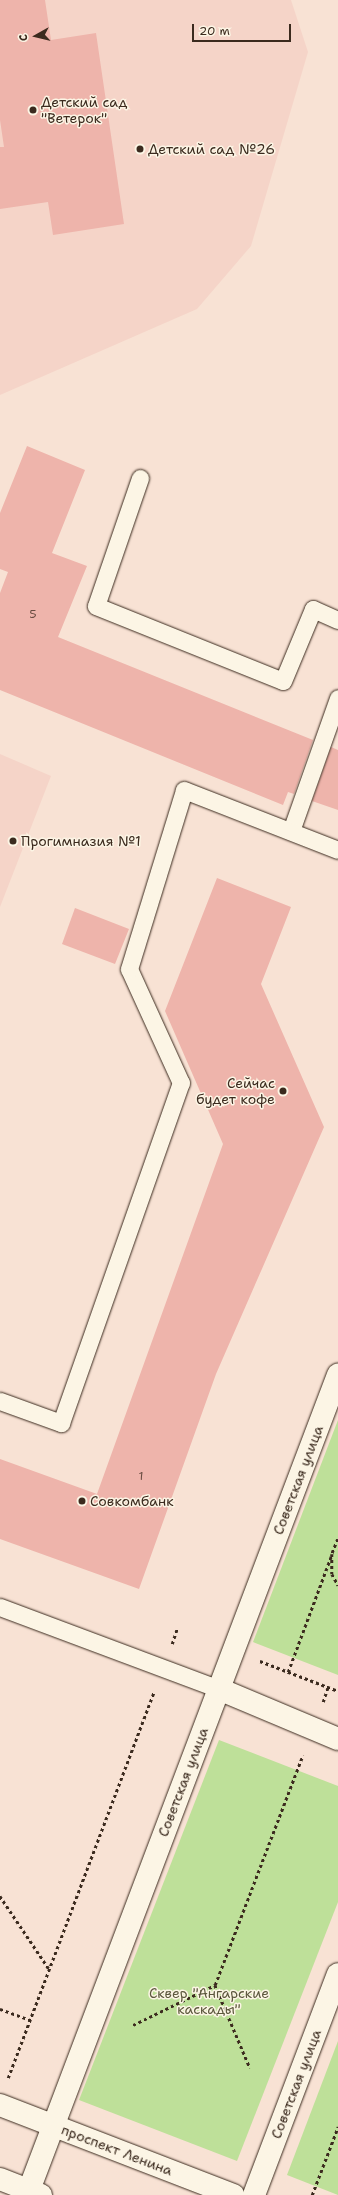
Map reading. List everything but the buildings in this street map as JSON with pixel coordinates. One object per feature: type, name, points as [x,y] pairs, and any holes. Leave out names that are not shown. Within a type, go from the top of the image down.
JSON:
[{"type":"street","name":"Советская улица","points":[[35,2193],[53,2126],[338,1375]]},
{"type":"street","points":[[219,1689],[338,1739]]},
{"type":"street","name":"Советская улица","points":[[254,2195],[338,1974]]},
{"type":"street","name":"проспект Ленина","points":[[3,2095],[53,2126],[233,2195]]},
{"type":"street","points":[[0,2179],[35,2193]]},
{"type":"lane","points":[[140,478],[96,606],[283,681],[313,609],[338,620]]},
{"type":"lane","points":[[291,831],[338,698]]},
{"type":"lane","points":[[0,1401],[61,1423],[181,1083],[129,969],[184,790],[338,850]]},
{"type":"lane","points":[[0,1607],[219,1689]]},
{"type":"path","points":[[288,1672],[338,1538]]},
{"type":"path","points":[[332,1554],[332,1574],[338,1585]]},
{"type":"path","points":[[3,2095],[177,1629]]},
{"type":"path","points":[[253,1659],[338,1691]]},
{"type":"path","points":[[133,2025],[215,1984],[313,1729]]},
{"type":"path","points":[[0,1896],[49,1970]]},
{"type":"path","points":[[215,1984],[250,2068]]},
{"type":"path","points":[[0,2009],[30,2020]]},
{"type":"path","points":[[312,2195],[338,2127]]},
{"type":"path","points":[[334,2136],[338,2134]]},
{"type":"path","points":[[334,2136],[338,2137]]},
{"type":"shaded area","name":"Детский сад №26","points":[[0,0],[291,0],[308,52],[251,246],[197,309],[0,395]]},
{"type":"shaded area","name":"Прогимназия №1","points":[[0,754],[51,776],[0,907]]},
{"type":"green space","points":[[338,1420],[338,1675],[253,1642]]},
{"type":"green space","name":"Сквер \"Ангарские каскады\"","points":[[219,1740],[338,1786],[338,1902],[237,2161],[79,2100]]},
{"type":"green space","points":[[338,2041],[338,2195],[287,2175]]},
{"type":"place","name":"Детский сад \"Ветерок\"","points":[[33,110]]},
{"type":"place","name":"Детский сад №26","points":[[140,149]]},
{"type":"place","name":"Прогимназия №1","points":[[13,841]]},
{"type":"place","name":"Сейчас будет кофе","points":[[283,1091]]},
{"type":"place","name":"Совкомбанк","points":[[82,1501]]}]
